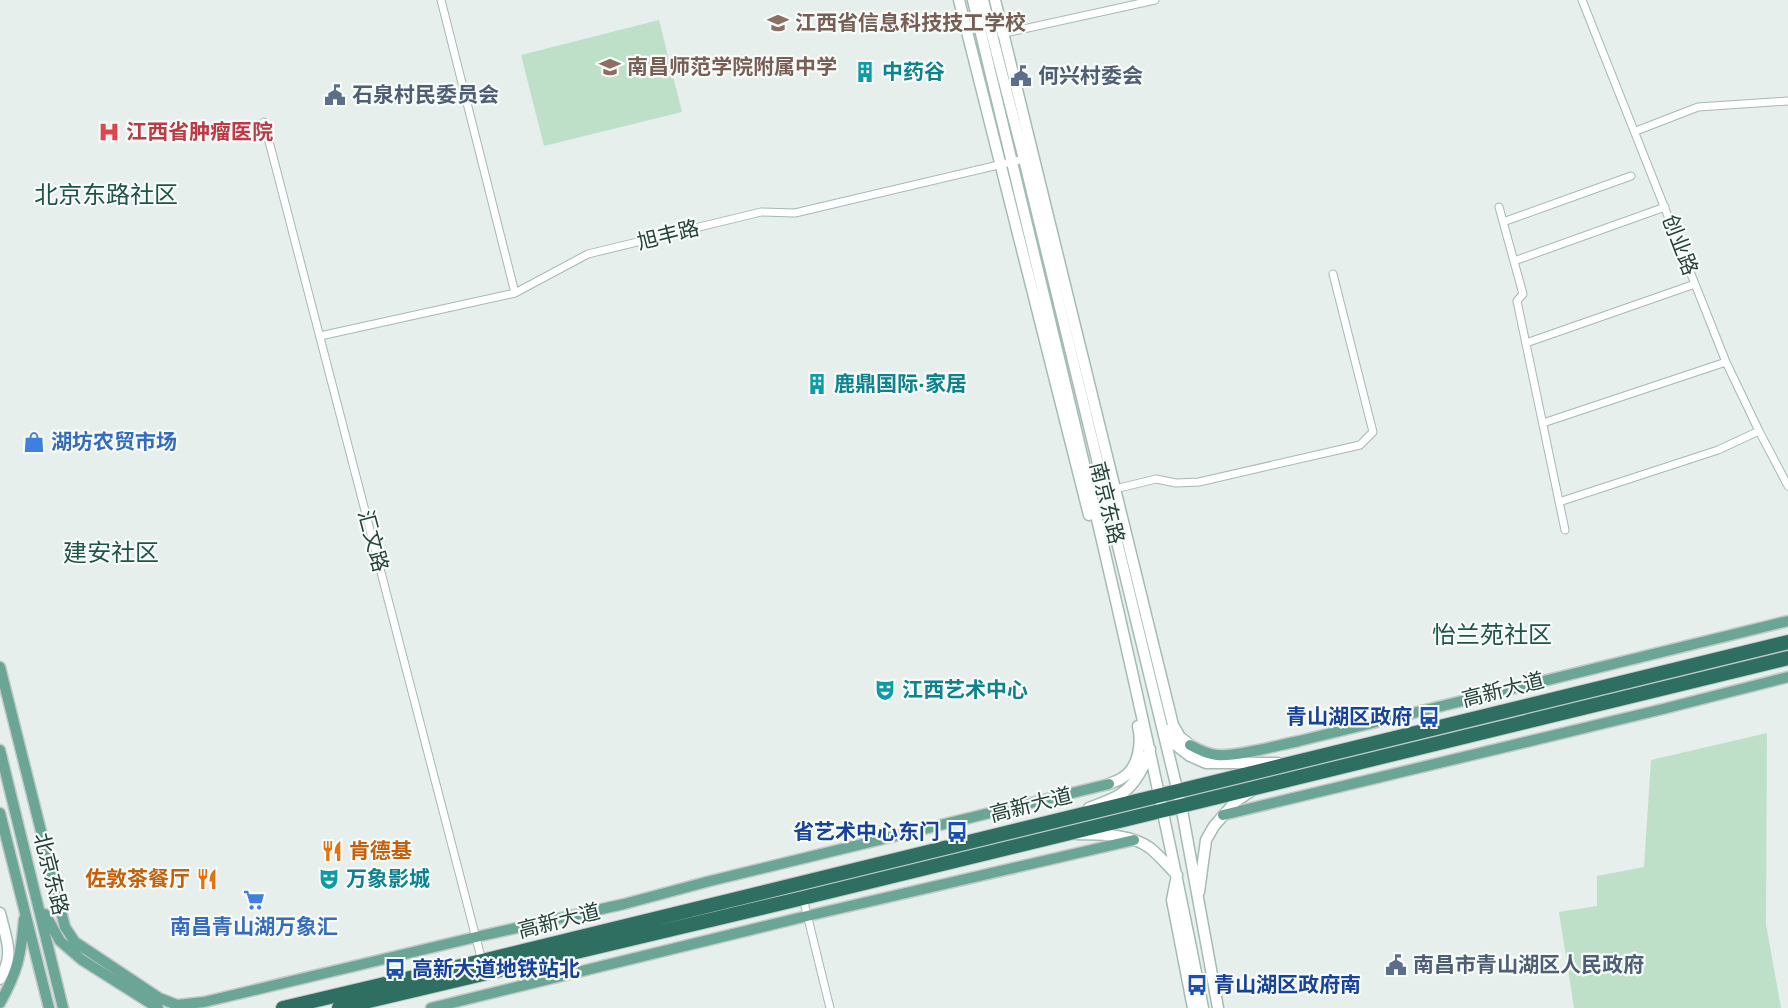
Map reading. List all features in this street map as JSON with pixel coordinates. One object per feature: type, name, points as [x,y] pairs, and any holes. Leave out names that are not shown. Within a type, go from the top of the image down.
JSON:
[{"type":"highway","name":"高新大道","points":[[283,1008],[1064,819],[1179,798],[1293,762],[1788,642]]},
{"type":"highway","name":"高新大道","points":[[1179,798],[1258,786],[1788,658]]},
{"type":"highway","name":"高新大道","points":[[339,1008],[1068,834],[1162,802]]},
{"type":"main road","points":[[0,667],[65,927],[75,942],[159,998],[177,1005],[204,1002],[624,904],[1109,784],[1124,777],[1140,751],[1140,736],[1089,515],[959,0]]},
{"type":"main road","name":"南京东路","points":[[973,0],[1150,749],[1203,1008]]},
{"type":"main road","name":"南京东路","points":[[984,0],[998,35],[1024,159],[1179,798],[1218,1008]]},
{"type":"main road","points":[[995,0],[998,35],[1173,725],[1180,737],[1190,745],[1219,756],[1244,752],[1310,738],[1788,621]]},
{"type":"main road","points":[[1224,815],[1788,677]]},
{"type":"main road","points":[[1157,707],[1172,742],[1190,756],[1206,763],[1293,762]]},
{"type":"main road","points":[[1064,819],[1122,794],[1137,778],[1150,749]]},
{"type":"main road","name":"北京东路","points":[[0,750],[63,1008]]},
{"type":"main road","points":[[1198,898],[1206,840],[1214,826],[1236,801],[1258,786]]},
{"type":"main road","name":"北京东路","points":[[0,813],[49,1008]]},
{"type":"main road","points":[[1068,834],[1117,836],[1134,840],[1150,848],[1177,875],[1172,900],[1193,1008]]},
{"type":"main road","points":[[431,1008],[807,916],[1134,840]]},
{"type":"main road","points":[[39,904],[60,941],[82,960],[158,1008]]},
{"type":"main road","points":[[0,1003],[14,979],[22,949],[24,910]]},
{"type":"main road","points":[[0,913],[2,931],[9,949],[8,961],[0,979]]},
{"type":"street","points":[[441,0],[514,293]]},
{"type":"street","points":[[998,35],[1155,0]]},
{"type":"street","name":"创业路","points":[[1582,0],[1726,362],[1788,486]]},
{"type":"street","points":[[1636,131],[1698,107],[1788,101]]},
{"type":"street","name":"汇文路","points":[[264,122],[482,961]]},
{"type":"street","name":"旭丰路","points":[[320,336],[514,293],[588,254],[761,212],[795,213],[1024,159]]},
{"type":"street","points":[[1503,222],[1631,176]]},
{"type":"street","points":[[1499,207],[1523,294],[1517,301],[1565,530]]},
{"type":"street","points":[[1514,261],[1665,207]]},
{"type":"street","points":[[1115,489],[1156,478],[1176,483],[1199,482],[1360,445],[1373,432],[1333,274]]},
{"type":"street","points":[[1526,343],[1695,284]]},
{"type":"street","points":[[1543,423],[1726,362]]},
{"type":"street","points":[[1559,502],[1718,450],[1760,431]]},
{"type":"street","points":[[1148,626],[1149,675]]},
{"type":"street","points":[[803,898],[830,1008]]},
{"type":"green space","points":[[659,20],[682,112],[544,146],[521,55]]},
{"type":"green space","points":[[1767,733],[1766,924],[1781,1008],[1574,1008],[1559,912],[1597,906],[1597,876],[1644,867],[1651,760]]},
{"type":"place","name":"江西省信息科技技工学校","points":[[778,23]]},
{"type":"place","name":"南昌师范学院附属中学","points":[[610,67]]},
{"type":"place","name":"中药谷","points":[[865,72]]},
{"type":"place","name":"何兴村委会","points":[[1021,76]]},
{"type":"place","name":"石泉村民委员会","points":[[335,95]]},
{"type":"place","name":"江西省肿瘤医院","points":[[109,132]]},
{"type":"place","name":"鹿鼎国际·家居","points":[[817,384]]},
{"type":"place","name":"湖坊农贸市场","points":[[34,442]]},
{"type":"place","name":"江西艺术中心","points":[[885,690]]},
{"type":"place","name":"青山湖区政府","points":[[1429,717]]},
{"type":"place","name":"省艺术中心东门","points":[[957,832]]},
{"type":"place","name":"肯德基","points":[[332,851]]},
{"type":"place","name":"佐敦茶餐厅","points":[[207,879]]},
{"type":"place","name":"万象影城","points":[[329,879]]},
{"type":"place","name":"南昌青山湖万象汇","points":[[254,900]]},
{"type":"place","name":"南昌市青山湖区人民政府","points":[[1396,965]]},
{"type":"place","name":"高新大道地铁站北","points":[[395,969]]},
{"type":"place","name":"青山湖区政府南","points":[[1197,985]]},
{"type":"district","name":"北京东路社区","points":[[106,195]]},
{"type":"district","name":"建安社区","points":[[111,553]]},
{"type":"district","name":"怡兰苑社区","points":[[1492,635]]}]
